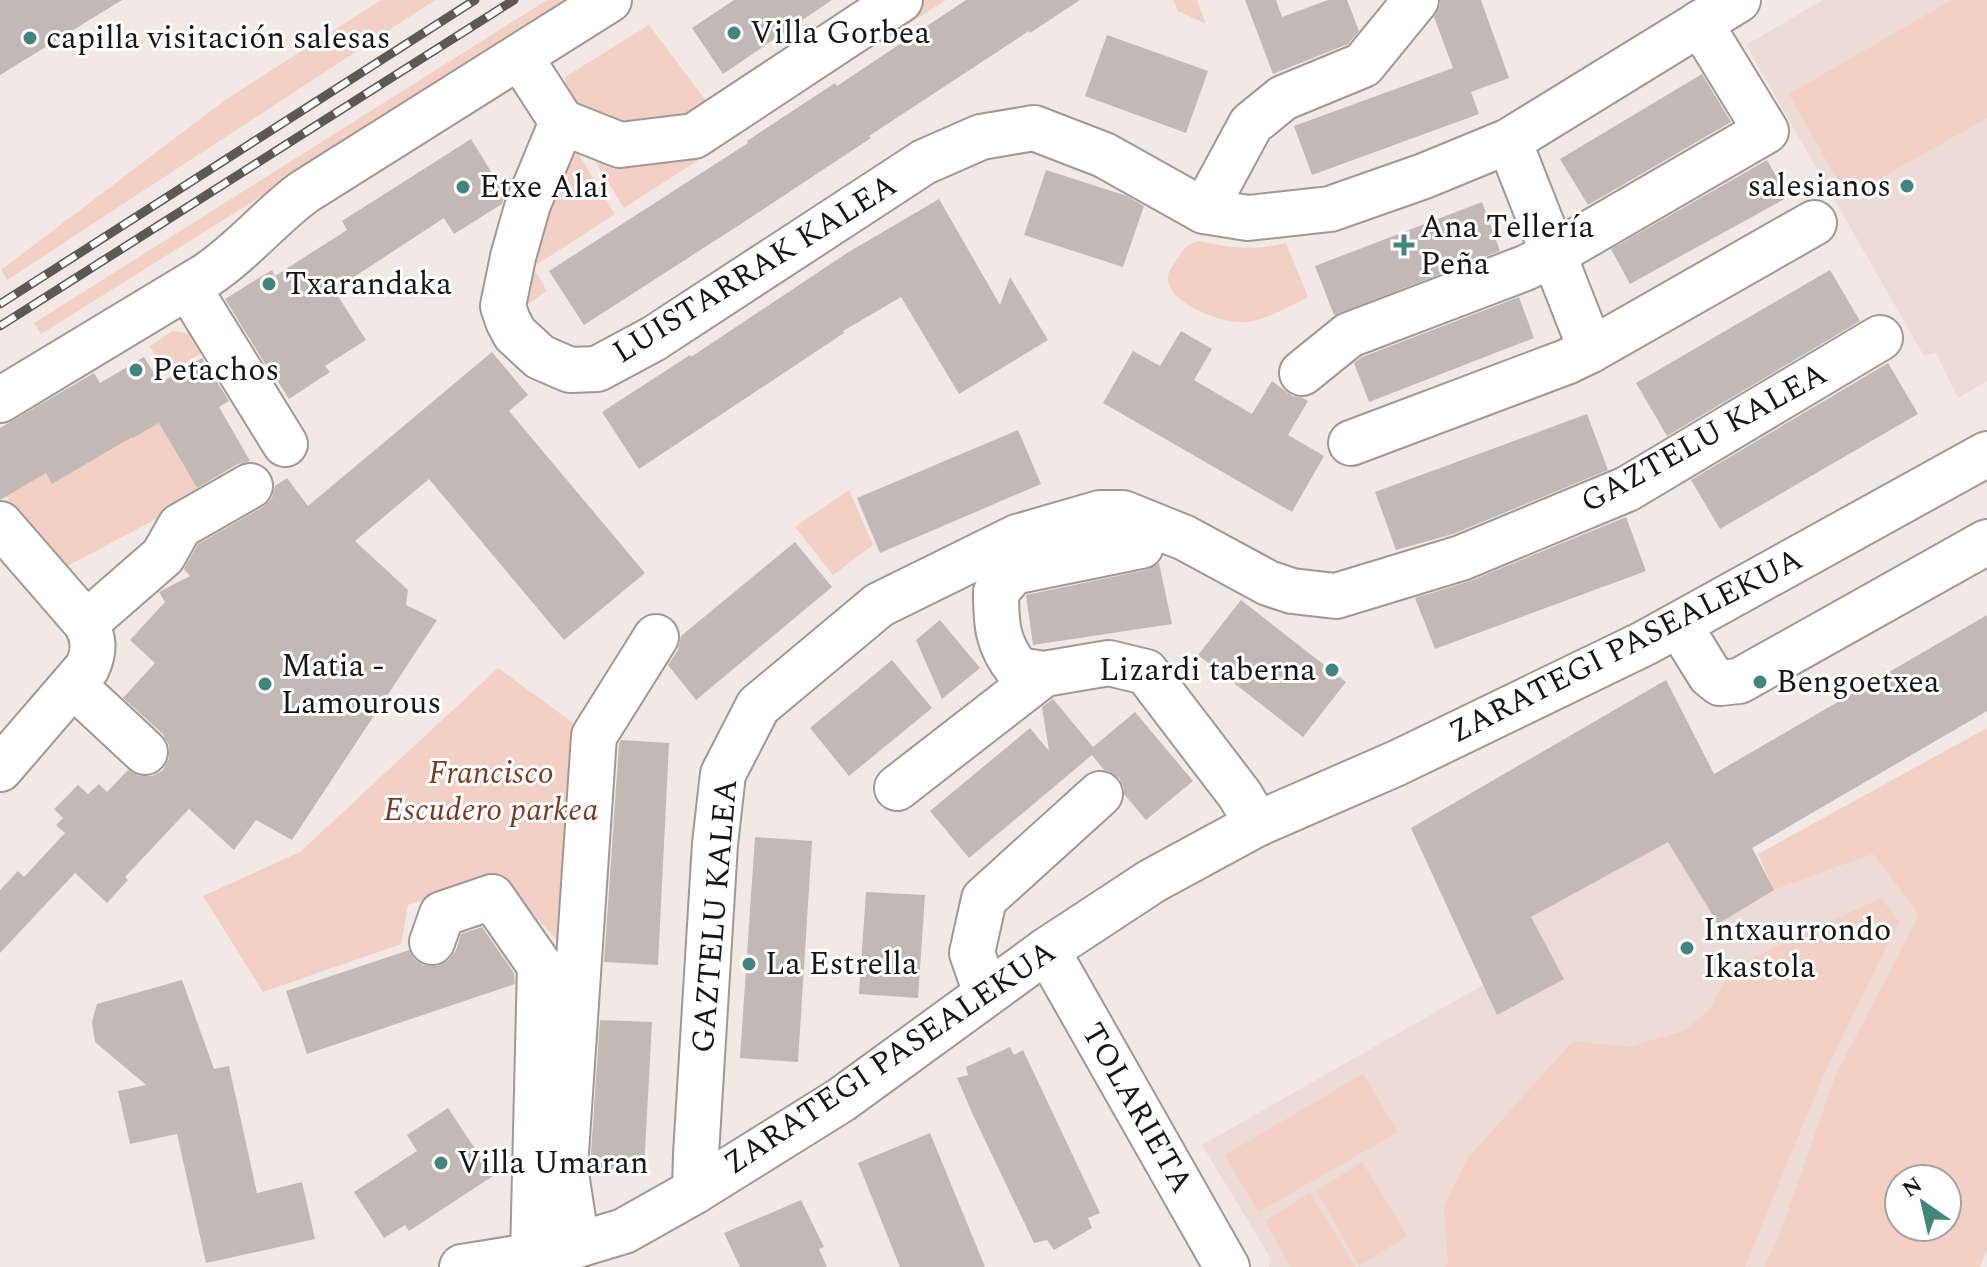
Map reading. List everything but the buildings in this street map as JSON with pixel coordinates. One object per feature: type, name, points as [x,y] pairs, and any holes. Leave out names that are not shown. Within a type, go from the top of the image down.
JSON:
[{"type":"street","points":[[0,400],[188,287],[239,251],[282,208],[304,192],[609,0]]},
{"type":"street","points":[[520,57],[562,122],[620,145],[694,136],[900,0]]},
{"type":"street","name":"LUISTARRAK KALEA","points":[[562,122],[528,204],[503,306],[515,334],[540,357],[570,370],[597,369],[653,339],[924,162],[981,137],[1034,128],[1104,155],[1204,211],[1248,218],[1330,209],[1424,176],[1509,141],[1738,0]]},
{"type":"street","points":[[1204,211],[1251,124],[1283,98],[1363,65],[1397,7]]},
{"type":"street","points":[[1302,373],[1349,335],[1552,255],[1766,131],[1700,23]]},
{"type":"street","points":[[1509,141],[1591,350]]},
{"type":"street","points":[[1351,443],[1566,362],[1814,223]]},
{"type":"street","points":[[188,287],[285,444]]},
{"type":"street","name":"GAZTELU KALEA","points":[[695,1191],[715,844],[723,774],[758,706],[879,605],[1017,537],[1100,513],[1123,513],[1185,538],[1268,583],[1292,591],[1336,596],[1461,558],[1627,489],[1880,338]]},
{"type":"street","name":"ZARATEGI PASEALEKUA","points":[[462,1267],[560,1255],[624,1231],[695,1191],[841,1100],[1047,950],[1152,881],[1257,824],[1410,757],[1645,643],[1987,454]]},
{"type":"street","points":[[86,623],[163,556],[180,526],[250,486]]},
{"type":"street","points":[[0,524],[86,623],[94,645],[93,657],[87,668],[0,769]]},
{"type":"street","points":[[1679,625],[1710,675],[1720,683],[1739,681],[1987,542]]},
{"type":"street","points":[[1141,546],[1013,572],[996,592],[996,623],[1008,657],[1018,670],[1044,674],[1109,663],[1146,672],[1240,795],[1257,824]]},
{"type":"street","points":[[560,1255],[594,736],[656,637]]},
{"type":"street","points":[[897,788],[1044,674]]},
{"type":"street","points":[[73,685],[145,752]]},
{"type":"street","points":[[986,993],[972,953],[984,899],[1100,794]]},
{"type":"street","points":[[432,942],[442,914],[492,897],[540,966],[560,1255]]},
{"type":"street","name":"TOLARIETA","points":[[1047,950],[1227,1267]]},
{"type":"shaded area","name":"salesianos","points":[[1823,0],[1987,0],[1987,381],[1958,398],[1936,353],[1924,356],[1746,45]]},
{"type":"shaded area","name":"Intxaurrondo Ikastola","points":[[1666,680],[1774,890],[1873,854],[1919,915],[1835,1076],[1780,1233],[1764,1267],[1269,1267],[1270,1257],[1202,1145],[1490,981],[1411,828]]},
{"type":"green space","points":[[381,0],[435,0],[7,280],[1,270],[225,100]]},
{"type":"green space","points":[[547,0],[575,0],[41,334],[34,323]]},
{"type":"green space","points":[[923,0],[946,0],[624,208],[588,150],[700,146]]},
{"type":"green space","points":[[1173,0],[1197,0],[1206,24],[1178,11]]},
{"type":"green space","points":[[1952,0],[1987,0],[1987,118],[1847,197],[1789,94]]},
{"type":"green space","points":[[649,25],[709,105],[685,117],[632,126],[606,120],[577,106],[567,90],[565,77]]},
{"type":"green space","points":[[575,148],[615,214],[533,267],[547,291],[516,312],[523,259]]},
{"type":"green space","points":[[1199,241],[1242,248],[1286,243],[1308,297],[1274,314],[1246,322],[1218,318],[1195,308],[1176,294],[1168,277],[1183,250]]},
{"type":"green space","points":[[173,331],[194,334],[204,351],[166,374],[150,346]]},
{"type":"green space","points":[[173,415],[167,437],[201,495],[60,570],[6,496],[46,473],[53,484],[99,456],[123,422],[133,438]]},
{"type":"green space","points":[[849,490],[873,545],[833,575],[795,527]]},
{"type":"green space","name":"Francisco Escudero parkea","points":[[498,668],[580,728],[566,949],[496,875],[408,905],[401,944],[263,992],[203,896],[300,852]]},
{"type":"green space","points":[[1987,728],[1987,1249],[1980,1267],[1764,1267],[1780,1233],[1835,1076],[1919,915],[1873,854],[1774,890],[1758,854]]},
{"type":"green space","points":[[1881,898],[1899,922],[1822,1078],[1745,1267],[1444,1267],[1448,1264],[1444,1206],[1468,1158],[1573,1041],[1629,1047],[1684,1031],[1709,1010],[1733,967]]},
{"type":"green space","points":[[1363,1074],[1398,1132],[1258,1212],[1225,1155]]},
{"type":"green space","points":[[1362,1162],[1407,1236],[1359,1266],[1317,1191]]},
{"type":"green space","points":[[1310,1193],[1356,1267],[1291,1267],[1265,1221]]},
{"type":"railway","points":[[0,304],[475,0]]},
{"type":"railway","points":[[0,326],[514,0]]},
{"type":"place","name":"Villa Gorbea","points":[[734,33]]},
{"type":"place","name":"capilla visitación salesas","points":[[30,38]]},
{"type":"place","name":"salesianos","points":[[1907,186]]},
{"type":"place","name":"Etxe Alai","points":[[463,187]]},
{"type":"place","name":"Ana Tellería Peña","points":[[1404,245]]},
{"type":"place","name":"Txarandaka","points":[[269,284]]},
{"type":"place","name":"Petachos","points":[[136,370]]},
{"type":"place","name":"Lizardi taberna","points":[[1332,670]]},
{"type":"place","name":"Bengoetxea","points":[[1760,682]]},
{"type":"place","name":"Matia - Lamourous","points":[[265,684]]},
{"type":"place","name":"Intxaurrondo Ikastola","points":[[1687,948]]},
{"type":"place","name":"La Estrella","points":[[749,964]]},
{"type":"place","name":"Villa Umaran","points":[[441,1163]]}]
